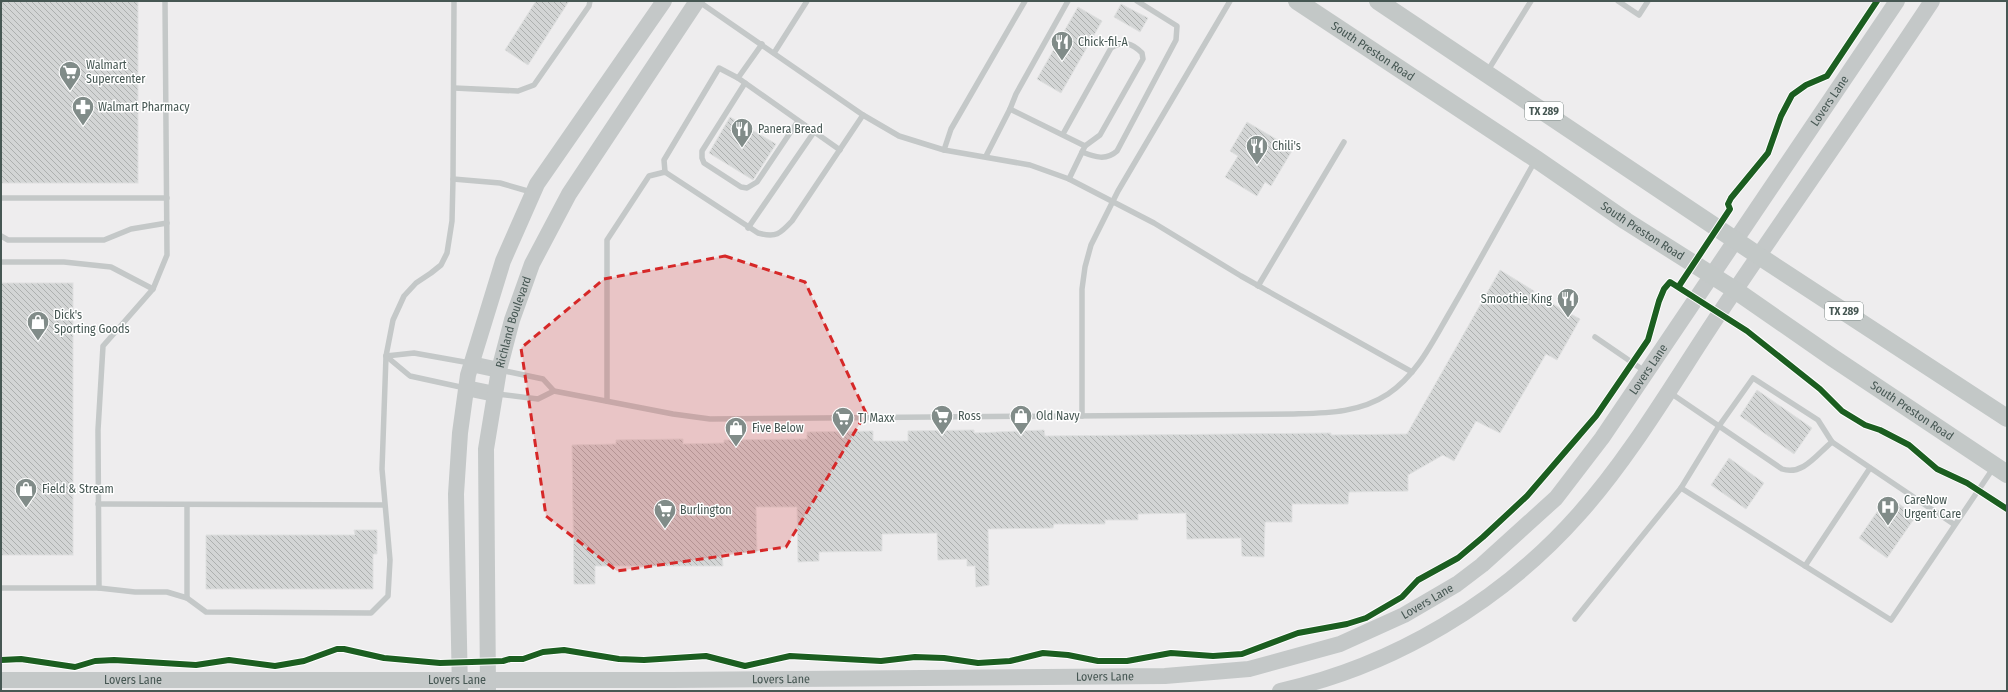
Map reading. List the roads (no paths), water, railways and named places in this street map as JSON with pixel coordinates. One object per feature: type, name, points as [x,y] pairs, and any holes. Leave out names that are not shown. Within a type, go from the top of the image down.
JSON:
[{"type":"main road","name":"South Preston Road","points":[[1297,1],[1536,159],[1626,221],[1735,290],[1833,358],[2001,470]]},
{"type":"main road","name":"TX 289","points":[[1378,1],[1759,256],[2007,418]]},
{"type":"street","points":[[460,685],[456,494],[460,433],[471,364],[503,261],[537,184],[664,1]]},
{"type":"street","name":"Richland Boulevard","points":[[488,685],[486,449],[499,370],[512,320],[532,264],[569,194],[697,1]]},
{"type":"street","name":"Lovers Lane","points":[[1,680],[488,685],[1166,676],[1249,669],[1340,644],[1404,615],[1431,600],[1482,565],[1556,498],[1602,438],[1710,275],[1896,1]]},
{"type":"street","points":[[1280,691],[1338,676],[1391,654],[1444,625],[1497,590],[1549,545],[1581,512],[1607,480],[1668,392],[1735,290],[1932,1]]},
{"type":"street","points":[[471,364],[499,370]]},
{"type":"street","points":[[466,388],[495,394]]},
{"type":"lane","points":[[99,588],[98,430],[103,346],[153,289],[167,255],[165,1]]},
{"type":"lane","points":[[1,588],[99,588],[135,592],[167,592],[187,598],[206,612],[371,613],[388,596],[390,560],[382,469],[386,356],[393,320],[404,296],[416,283],[431,274],[441,265],[447,253],[452,221],[454,1]]},
{"type":"lane","points":[[454,88],[518,91],[534,85],[589,6],[590,1]]},
{"type":"lane","points":[[697,1],[762,44],[863,115],[900,136],[944,150],[986,156],[1030,165],[1069,179],[1154,223],[1258,286],[1412,372]]},
{"type":"lane","points":[[774,53],[807,1]]},
{"type":"lane","points":[[944,150],[951,129],[1025,1]]},
{"type":"lane","points":[[986,156],[1016,94],[1068,1]]},
{"type":"lane","points":[[1010,109],[1063,134],[1094,157],[1105,158],[1111,156],[1117,151],[1176,40],[1177,26],[1137,1]]},
{"type":"lane","points":[[1082,416],[1082,289],[1085,267],[1091,245],[1112,200],[1230,1]]},
{"type":"lane","points":[[1486,73],[1531,1]]},
{"type":"lane","points":[[1618,1],[1639,15],[1648,1]]},
{"type":"lane","points":[[1063,134],[1111,48],[1117,44],[1125,42],[1142,53],[1143,59],[1100,135],[1084,149],[1069,179]]},
{"type":"lane","points":[[738,78],[762,44]]},
{"type":"lane","points":[[665,172],[664,160],[719,68],[738,78],[840,150]]},
{"type":"lane","points":[[745,83],[702,151],[704,163],[741,187],[752,187],[757,182],[798,121]]},
{"type":"lane","points":[[607,401],[607,240],[649,176],[665,172],[748,228],[767,236],[780,234],[792,221],[863,115]]},
{"type":"lane","points":[[748,228],[814,132]]},
{"type":"lane","points":[[1258,286],[1344,142]]},
{"type":"lane","points":[[499,370],[543,379],[554,391],[673,414],[710,419],[1337,412],[1362,407],[1376,401],[1394,389],[1412,372],[1476,268],[1536,159]]},
{"type":"lane","points":[[453,178],[500,183],[533,193]]},
{"type":"lane","points":[[1,198],[167,198]]},
{"type":"lane","points":[[1,236],[8,240],[104,240],[131,230],[167,223]]},
{"type":"lane","points":[[1,262],[64,262],[111,267],[153,289]]},
{"type":"lane","points":[[1595,337],[1646,372]]},
{"type":"lane","points":[[386,356],[414,353],[471,364]]},
{"type":"lane","points":[[386,356],[410,376],[466,388]]},
{"type":"lane","points":[[1575,619],[1681,488],[1719,426],[1753,378],[1818,420],[1832,442],[1955,525]]},
{"type":"lane","points":[[495,394],[538,399],[554,391]]},
{"type":"lane","points":[[1668,392],[1782,469],[1789,471],[1804,467],[1832,442]]},
{"type":"lane","points":[[1805,566],[1870,468]]},
{"type":"lane","points":[[1681,488],[1891,620],[1955,525],[2001,470]]},
{"type":"lane","points":[[98,504],[187,506],[384,505]]},
{"type":"lane","points":[[187,506],[187,598]]},
{"type":"place","name":"Chick-fil-A","points":[[1062,62]]},
{"type":"place","name":"Walmart Supercenter","points":[[70,92]]},
{"type":"place","name":"Walmart Pharmacy","points":[[83,126]]},
{"type":"place","name":"Panera Bread","points":[[742,148]]},
{"type":"place","name":"Chili's","points":[[1257,166]]},
{"type":"place","name":"Smoothie King","points":[[1568,318]]},
{"type":"place","name":"Dick's Sporting Goods","points":[[38,342]]},
{"type":"place","name":"Ross","points":[[942,436]]},
{"type":"place","name":"Old Navy","points":[[1021,436]]},
{"type":"place","name":"TJ Maxx","points":[[843,438]]},
{"type":"place","name":"Five Below","points":[[736,448]]},
{"type":"place","name":"Field & Stream","points":[[26,508]]},
{"type":"place","name":"CareNow Urgent Care","points":[[1888,526]]},
{"type":"place","name":"Burlington","points":[[665,530]]}]
